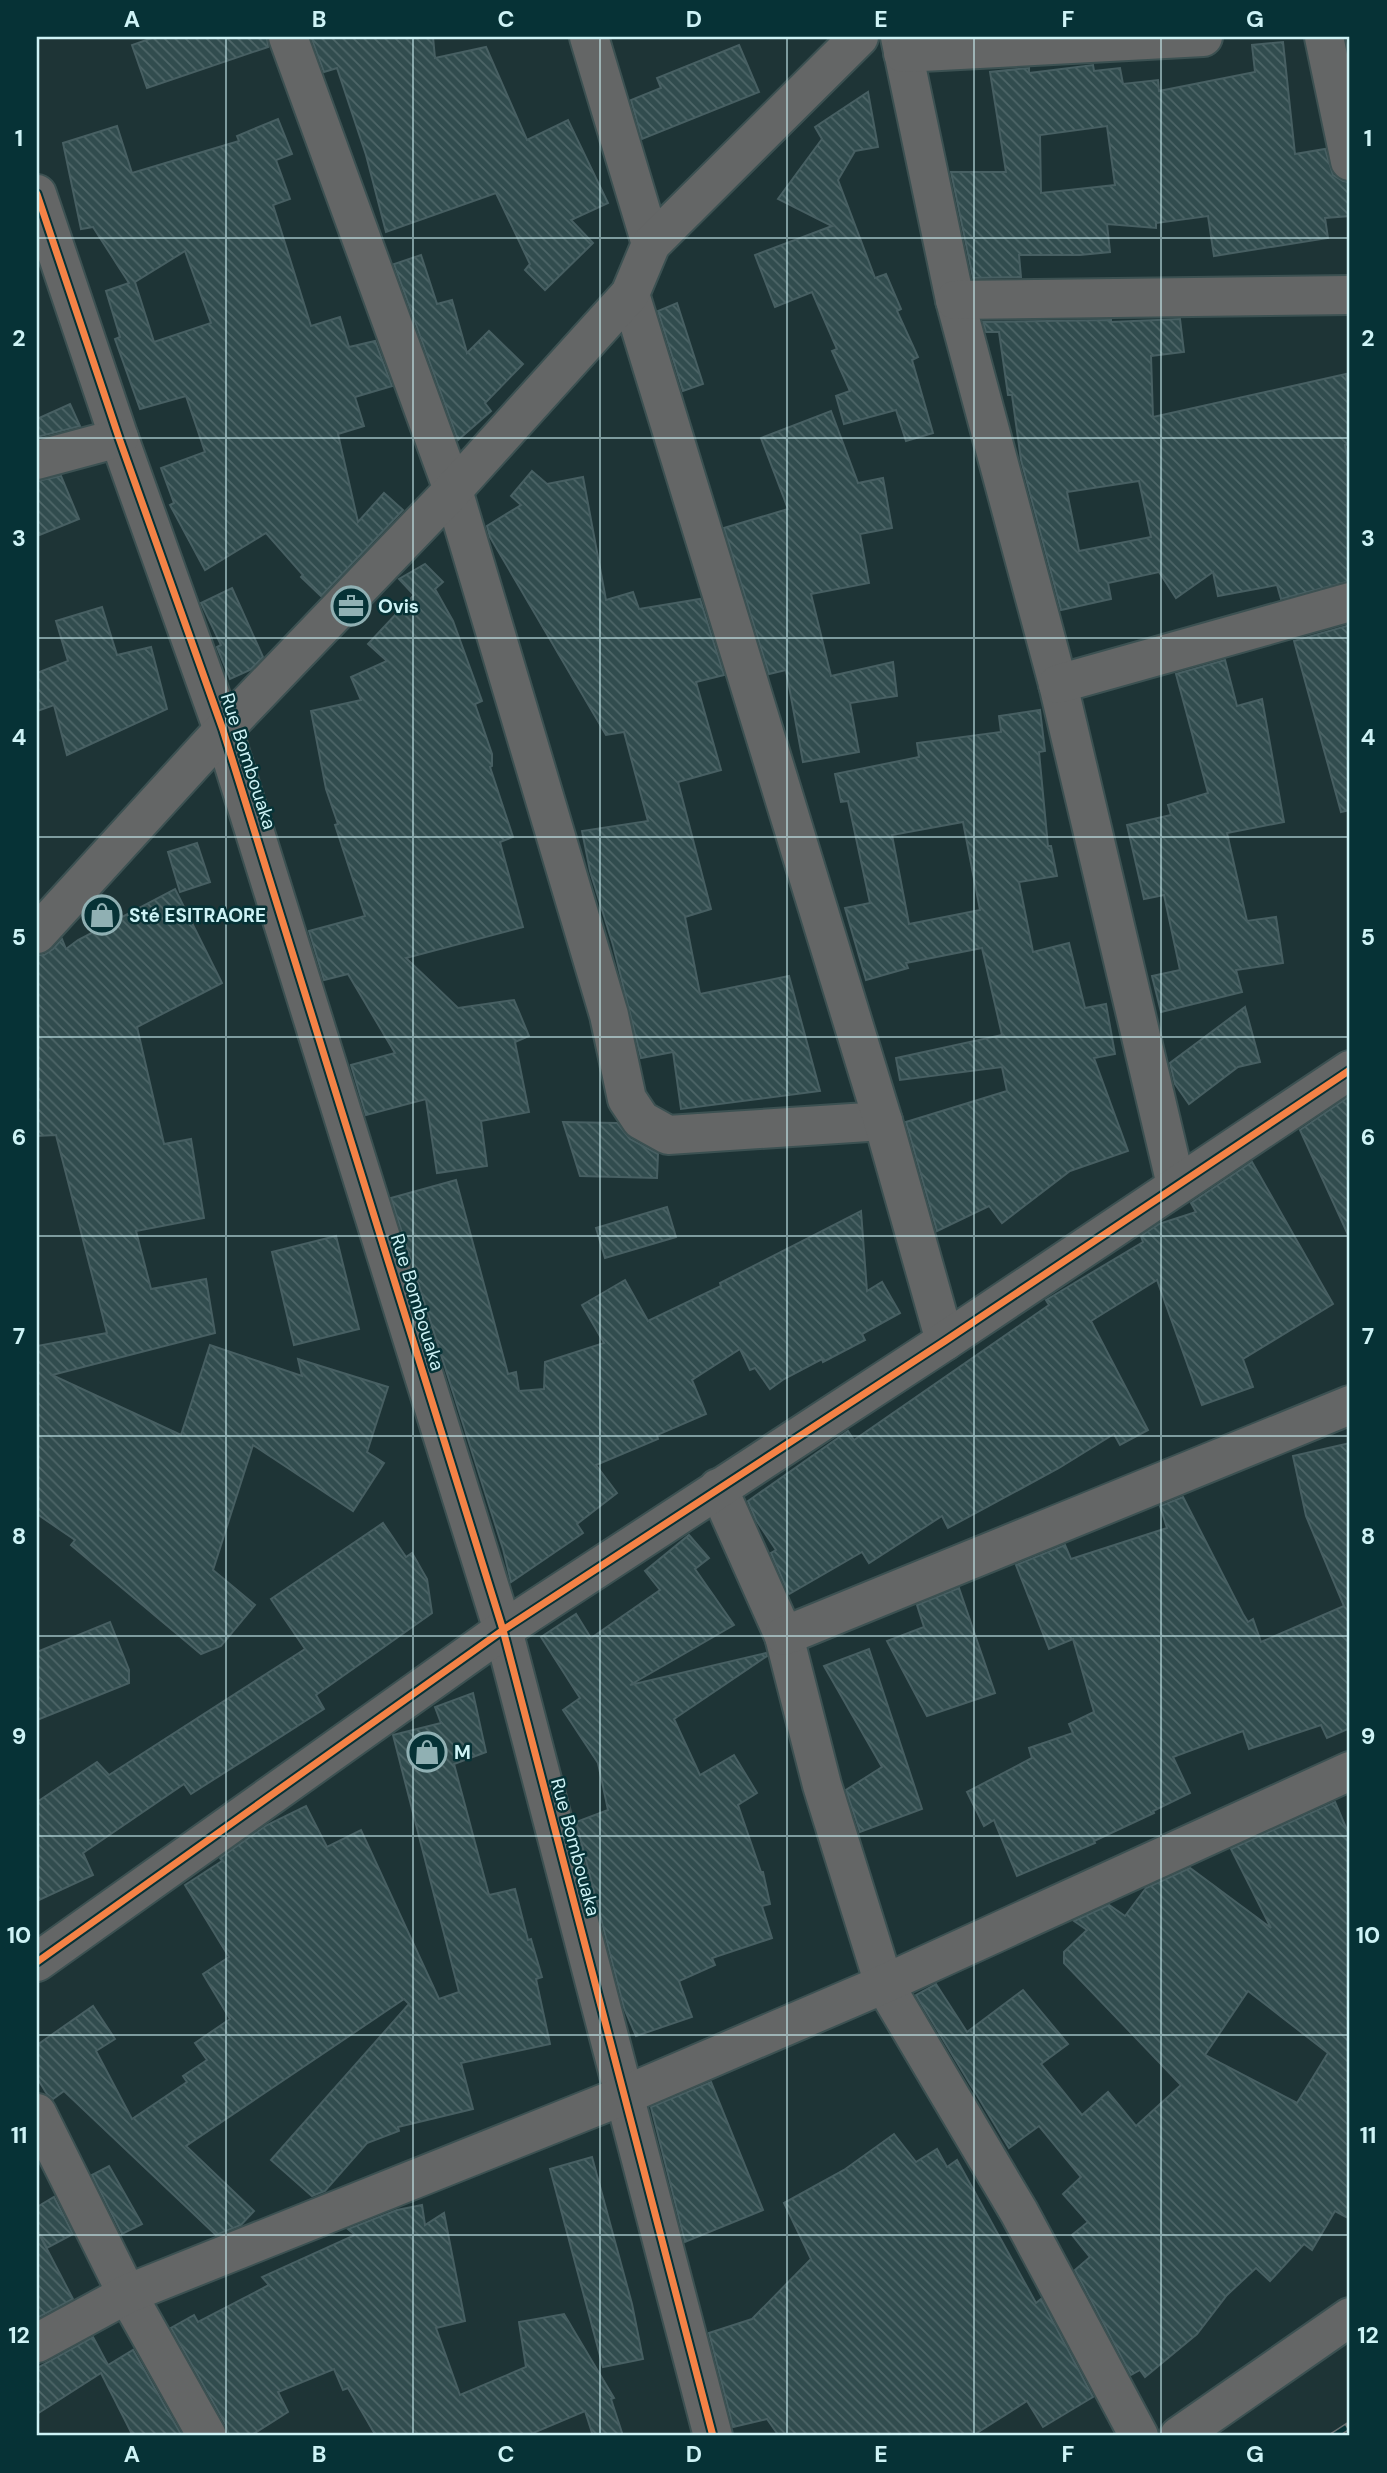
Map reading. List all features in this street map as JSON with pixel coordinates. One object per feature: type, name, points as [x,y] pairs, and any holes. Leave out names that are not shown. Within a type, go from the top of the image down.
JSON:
[{"type":"street","points":[[288,37],[453,490],[609,1015],[627,1099],[641,1120],[668,1135],[883,1121]]},
{"type":"street","points":[[589,37],[651,244]]},
{"type":"street","points":[[37,934],[223,730],[453,490],[630,294],[651,244],[859,37]]},
{"type":"street","points":[[1176,1185],[1058,684],[955,300],[901,45],[1203,37]]},
{"type":"street","points":[[1324,37],[1350,161]]},
{"type":"street","name":"Rue Bombouaka","points":[[37,194],[119,438],[223,730],[503,1630],[713,2436]]},
{"type":"street","points":[[630,294],[883,1121],[945,1341]]},
{"type":"street","points":[[955,300],[1350,295]]},
{"type":"street","points":[[37,460],[119,438]]},
{"type":"street","points":[[1058,684],[1350,602]]},
{"type":"street","points":[[37,1962],[503,1630],[945,1341],[1350,1070]]},
{"type":"street","points":[[784,1636],[1350,1405]]},
{"type":"street","points":[[718,1488],[784,1636],[822,1785],[884,1984],[1019,2212],[1139,2436]]},
{"type":"street","points":[[37,2343],[127,2294],[625,2095],[884,1984],[1350,1771]]},
{"type":"street","points":[[37,2113],[127,2294],[207,2436]]},
{"type":"street","points":[[1179,2436],[1350,2317]]},
{"type":"building","points":[[155,37],[267,37],[268,47],[147,88],[132,45]]},
{"type":"building","points":[[311,37],[433,37],[435,58],[486,47],[527,140],[568,120],[608,203],[571,220],[593,243],[545,290],[525,270],[530,264],[496,193],[386,232],[366,155],[337,68],[324,72]]},
{"type":"building","points":[[1283,42],[1295,154],[1325,149],[1333,175],[1350,182],[1350,216],[1325,218],[1328,238],[1214,256],[1208,216],[1156,223],[1156,228],[1107,224],[1110,252],[1019,255],[1021,277],[973,278],[951,172],[1006,172],[990,72],[1029,68],[1029,73],[1093,65],[1094,71],[1120,68],[1123,84],[1158,80],[1159,91],[1255,72],[1252,45]],"holes":[[[1107,126],[1115,185],[1041,193],[1040,135]]]},
{"type":"building","points":[[739,45],[759,92],[642,139],[631,100],[661,88],[657,78]]},
{"type":"building","points":[[868,92],[878,147],[855,151],[838,180],[875,278],[886,274],[901,309],[897,311],[918,357],[912,360],[933,433],[906,441],[896,410],[844,424],[836,396],[850,391],[832,351],[837,349],[812,292],[775,307],[755,255],[832,226],[778,199],[822,139],[815,127]]},
{"type":"building","points":[[278,119],[292,154],[276,160],[290,199],[273,205],[311,326],[340,317],[349,347],[375,341],[392,386],[355,397],[364,426],[338,434],[358,522],[384,493],[403,510],[321,596],[301,577],[303,575],[266,533],[205,570],[170,505],[174,503],[161,468],[205,452],[186,396],[140,409],[115,339],[120,337],[106,291],[129,283],[93,227],[81,229],[63,143],[117,126],[132,173],[239,141],[237,136]],"holes":[[[185,251],[211,323],[154,342],[135,282]]]},
{"type":"building","points":[[421,255],[437,304],[452,300],[467,353],[489,331],[523,364],[485,403],[491,411],[458,440],[394,264]]},
{"type":"building","points":[[677,303],[703,384],[683,391],[658,311]]},
{"type":"building","points":[[1180,319],[1184,352],[1151,356],[1153,417],[1346,374],[1350,400],[1350,444],[1345,445],[1350,477],[1350,581],[1281,599],[1277,585],[1218,596],[1213,572],[1176,598],[1159,572],[1108,583],[1111,599],[1061,610],[1021,460],[1012,395],[1008,395],[999,332],[986,332],[983,322]],"holes":[[[1139,481],[1151,537],[1079,551],[1067,492]]]},
{"type":"building","points":[[70,404],[80,426],[37,437],[37,419]]},
{"type":"building","points":[[831,411],[858,483],[883,478],[892,528],[860,534],[869,583],[811,594],[831,676],[893,662],[897,696],[850,703],[859,752],[803,762],[786,670],[769,674],[724,528],[788,509],[761,438]]},
{"type":"building","points":[[532,471],[547,484],[583,477],[606,600],[633,592],[639,609],[700,599],[724,675],[696,682],[721,770],[678,782],[711,909],[685,917],[700,994],[789,976],[820,1091],[681,1109],[673,1052],[641,1058],[613,945],[590,871],[582,831],[648,821],[624,732],[606,735],[490,537],[487,526],[521,505],[511,496]]},
{"type":"building","points":[[61,476],[79,519],[37,536],[37,481]]},
{"type":"building","points":[[425,564],[443,582],[435,589],[453,621],[482,701],[475,704],[492,754],[490,767],[513,837],[500,842],[523,927],[406,958],[458,1008],[514,1000],[529,1036],[515,1042],[529,1112],[481,1121],[487,1166],[437,1173],[426,1099],[366,1115],[351,1065],[395,1053],[348,974],[324,980],[309,931],[365,916],[335,825],[338,824],[326,789],[311,711],[361,700],[351,677],[387,661],[368,644],[414,595],[399,579]]},
{"type":"building","points":[[232,588],[263,657],[250,670],[230,679],[217,647],[221,645],[201,603]]},
{"type":"building","points":[[102,607],[117,655],[151,647],[167,709],[67,755],[54,705],[37,711],[37,673],[68,661],[56,621]]},
{"type":"building","points":[[1350,625],[1350,810],[1341,812],[1294,641]]},
{"type":"building","points":[[1225,660],[1237,706],[1262,699],[1284,822],[1227,833],[1247,921],[1276,917],[1283,963],[1236,970],[1242,992],[1161,1012],[1152,976],[1180,970],[1164,895],[1144,899],[1127,825],[1171,815],[1168,805],[1208,793],[1176,674]]},
{"type":"building","points":[[1040,710],[1045,751],[1039,752],[1048,846],[1051,846],[1057,876],[1019,882],[1033,952],[1069,943],[1085,1008],[1106,1004],[1115,1054],[1094,1058],[1128,1151],[1070,1171],[1002,1223],[989,1206],[937,1231],[906,1122],[1007,1091],[1002,1067],[900,1080],[896,1058],[1002,1035],[982,948],[906,963],[908,968],[866,980],[845,908],[870,903],[848,801],[841,802],[835,774],[919,757],[917,743],[1001,732],[999,716]],"holes":[[[963,822],[980,910],[909,924],[892,835]]]},
{"type":"building","points":[[197,843],[210,882],[180,892],[168,852]]},
{"type":"building","points":[[175,889],[222,983],[137,1027],[164,1144],[191,1139],[204,1218],[136,1231],[151,1289],[206,1279],[215,1333],[52,1375],[181,1435],[210,1345],[302,1376],[298,1359],[388,1387],[367,1452],[384,1463],[353,1511],[253,1445],[213,1570],[255,1605],[221,1646],[201,1654],[71,1545],[75,1540],[37,1514],[37,1346],[107,1333],[56,1135],[37,1136],[37,955],[44,955],[62,939],[66,949]]},
{"type":"building","points":[[1245,1007],[1260,1062],[1238,1067],[1189,1104],[1175,1084],[1170,1063]]},
{"type":"building","points":[[1350,1096],[1350,1239],[1300,1130]]},
{"type":"building","points":[[563,1122],[617,1123],[630,1139],[658,1154],[657,1178],[580,1176]]},
{"type":"building","points":[[1252,1162],[1333,1304],[1243,1359],[1253,1387],[1202,1405],[1157,1280],[1091,1321],[1148,1430],[1120,1445],[1114,1434],[1059,1468],[948,1528],[942,1516],[869,1563],[862,1552],[789,1594],[771,1553],[776,1550],[756,1520],[748,1501],[848,1431],[854,1440],[1049,1305],[1046,1300],[1143,1242],[1141,1236],[1159,1224],[1196,1212],[1191,1203]]},
{"type":"building","points":[[456,1180],[508,1374],[516,1372],[519,1391],[544,1389],[545,1362],[604,1343],[582,1305],[625,1280],[648,1321],[721,1286],[720,1283],[861,1211],[867,1291],[882,1282],[900,1313],[862,1334],[865,1340],[823,1362],[822,1359],[770,1389],[755,1368],[750,1370],[740,1349],[692,1380],[706,1414],[657,1435],[658,1439],[596,1465],[617,1493],[577,1524],[583,1533],[511,1582],[503,1549],[391,1198]]},
{"type":"building","points":[[667,1207],[676,1237],[605,1258],[596,1228]]},
{"type":"building","points":[[336,1236],[359,1329],[294,1345],[272,1252]]},
{"type":"building","points":[[1350,1443],[1350,1728],[1327,1738],[1321,1725],[1249,1749],[1243,1731],[1173,1757],[1190,1793],[1094,1841],[1095,1843],[1017,1876],[994,1820],[984,1826],[967,1792],[1032,1758],[1029,1748],[1073,1733],[1069,1724],[1094,1712],[1073,1639],[1049,1649],[1016,1565],[1065,1545],[1071,1559],[1167,1528],[1160,1506],[1183,1497],[1243,1614],[1248,1622],[1253,1619],[1261,1642],[1344,1606],[1306,1516],[1293,1456]]},
{"type":"building","points":[[383,1523],[406,1557],[412,1553],[427,1579],[432,1613],[316,1695],[324,1709],[191,1794],[184,1784],[83,1853],[93,1875],[37,1901],[37,1802],[97,1762],[109,1775],[305,1649],[271,1599]]},
{"type":"building","points":[[689,1535],[709,1558],[695,1569],[734,1625],[630,1685],[766,1653],[767,1656],[674,1719],[700,1775],[734,1755],[757,1793],[738,1805],[763,1872],[770,1904],[762,1906],[772,1938],[712,1958],[715,1965],[679,1981],[692,2017],[636,2036],[624,2008],[576,1822],[608,1810],[598,1763],[563,1710],[580,1698],[541,1637],[576,1614],[591,1638],[660,1590],[645,1571]]},
{"type":"building","points":[[959,1588],[995,1693],[927,1716],[887,1641],[924,1627],[917,1605]]},
{"type":"building","points":[[110,1622],[129,1670],[129,1683],[37,1720],[37,1652]]},
{"type":"building","points":[[869,1649],[922,1809],[860,1832],[846,1790],[882,1767],[824,1666]]},
{"type":"building","points":[[473,1693],[486,1752],[454,1764],[489,1895],[515,1889],[528,1940],[531,1939],[542,1977],[536,1979],[550,2044],[461,2063],[473,2109],[398,2127],[399,2131],[367,2143],[325,2191],[312,2196],[271,2160],[409,2004],[404,1999],[186,2146],[254,2211],[241,2225],[216,2235],[64,2091],[53,2099],[47,2094],[37,2078],[37,2045],[93,2006],[115,2039],[96,2051],[132,2119],[187,2082],[183,2076],[207,2060],[195,2043],[230,2019],[203,1974],[229,1957],[185,1885],[222,1861],[220,1858],[267,1825],[306,1806],[327,1847],[361,1830],[439,1999],[459,1992],[393,1735],[441,1723],[435,1707]]},
{"type":"building","points":[[1335,1802],[1350,1837],[1350,2219],[1335,2211],[1312,2250],[1304,2244],[1270,2281],[1256,2268],[1227,2295],[1197,2334],[1145,2377],[1140,2370],[1131,2375],[1075,2270],[1090,2257],[1072,2235],[1088,2222],[1063,2194],[1081,2177],[1039,2126],[1009,2148],[916,1995],[936,1984],[967,2032],[1023,1990],[1068,2044],[1041,2064],[1082,2115],[1108,2092],[1136,2126],[1181,2085],[1064,1963],[1064,1952],[1087,1930],[1074,1921],[1109,1905],[1125,1916],[1146,1888],[1190,1868],[1271,1928],[1231,1849]],"holes":[[[1248,1991],[1328,2053],[1297,2103],[1205,2055]]]},
{"type":"building","points":[[711,2082],[763,2210],[685,2242],[651,2107]]},
{"type":"building","points":[[894,2134],[916,2162],[937,2149],[947,2167],[957,2160],[1036,2303],[1041,2299],[1093,2397],[1043,2427],[1027,2401],[972,2436],[779,2436],[767,2419],[733,2427],[709,2333],[752,2319],[811,2259],[784,2203],[844,2170]]},
{"type":"building","points":[[592,2157],[632,2304],[643,2359],[603,2367],[550,2169]]},
{"type":"building","points":[[109,2166],[142,2224],[122,2234],[92,2175]]},
{"type":"building","points":[[54,2197],[73,2234],[47,2248],[37,2230],[37,2207]]},
{"type":"building","points":[[422,2205],[425,2225],[444,2213],[465,2321],[436,2328],[460,2395],[526,2367],[519,2322],[564,2314],[614,2398],[611,2399],[623,2436],[593,2436],[585,2411],[526,2436],[376,2436],[348,2388],[343,2390],[334,2369],[278,2392],[288,2412],[250,2436],[229,2436],[226,2425],[171,2328],[194,2315],[198,2322],[269,2285],[262,2277],[355,2235],[348,2229],[397,2210]]},
{"type":"building","points":[[37,2230],[73,2299],[39,2317],[37,2314]]},
{"type":"building","points":[[93,2337],[108,2365],[133,2350],[182,2436],[133,2436],[101,2373],[37,2414],[37,2368]]},
{"type":"railway","points":[[1333,2436],[1350,2425]]},
{"type":"cycle path","points":[[37,194],[119,438],[223,730],[503,1630],[713,2436]]},
{"type":"cycle path","points":[[37,1962],[503,1630],[945,1341],[1350,1070]]},
{"type":"place","name":"Ovis","points":[[351,606]]},
{"type":"place","name":"Sté ESITRAORE","points":[[102,915]]},
{"type":"place","name":"M","points":[[427,1752]]}]
